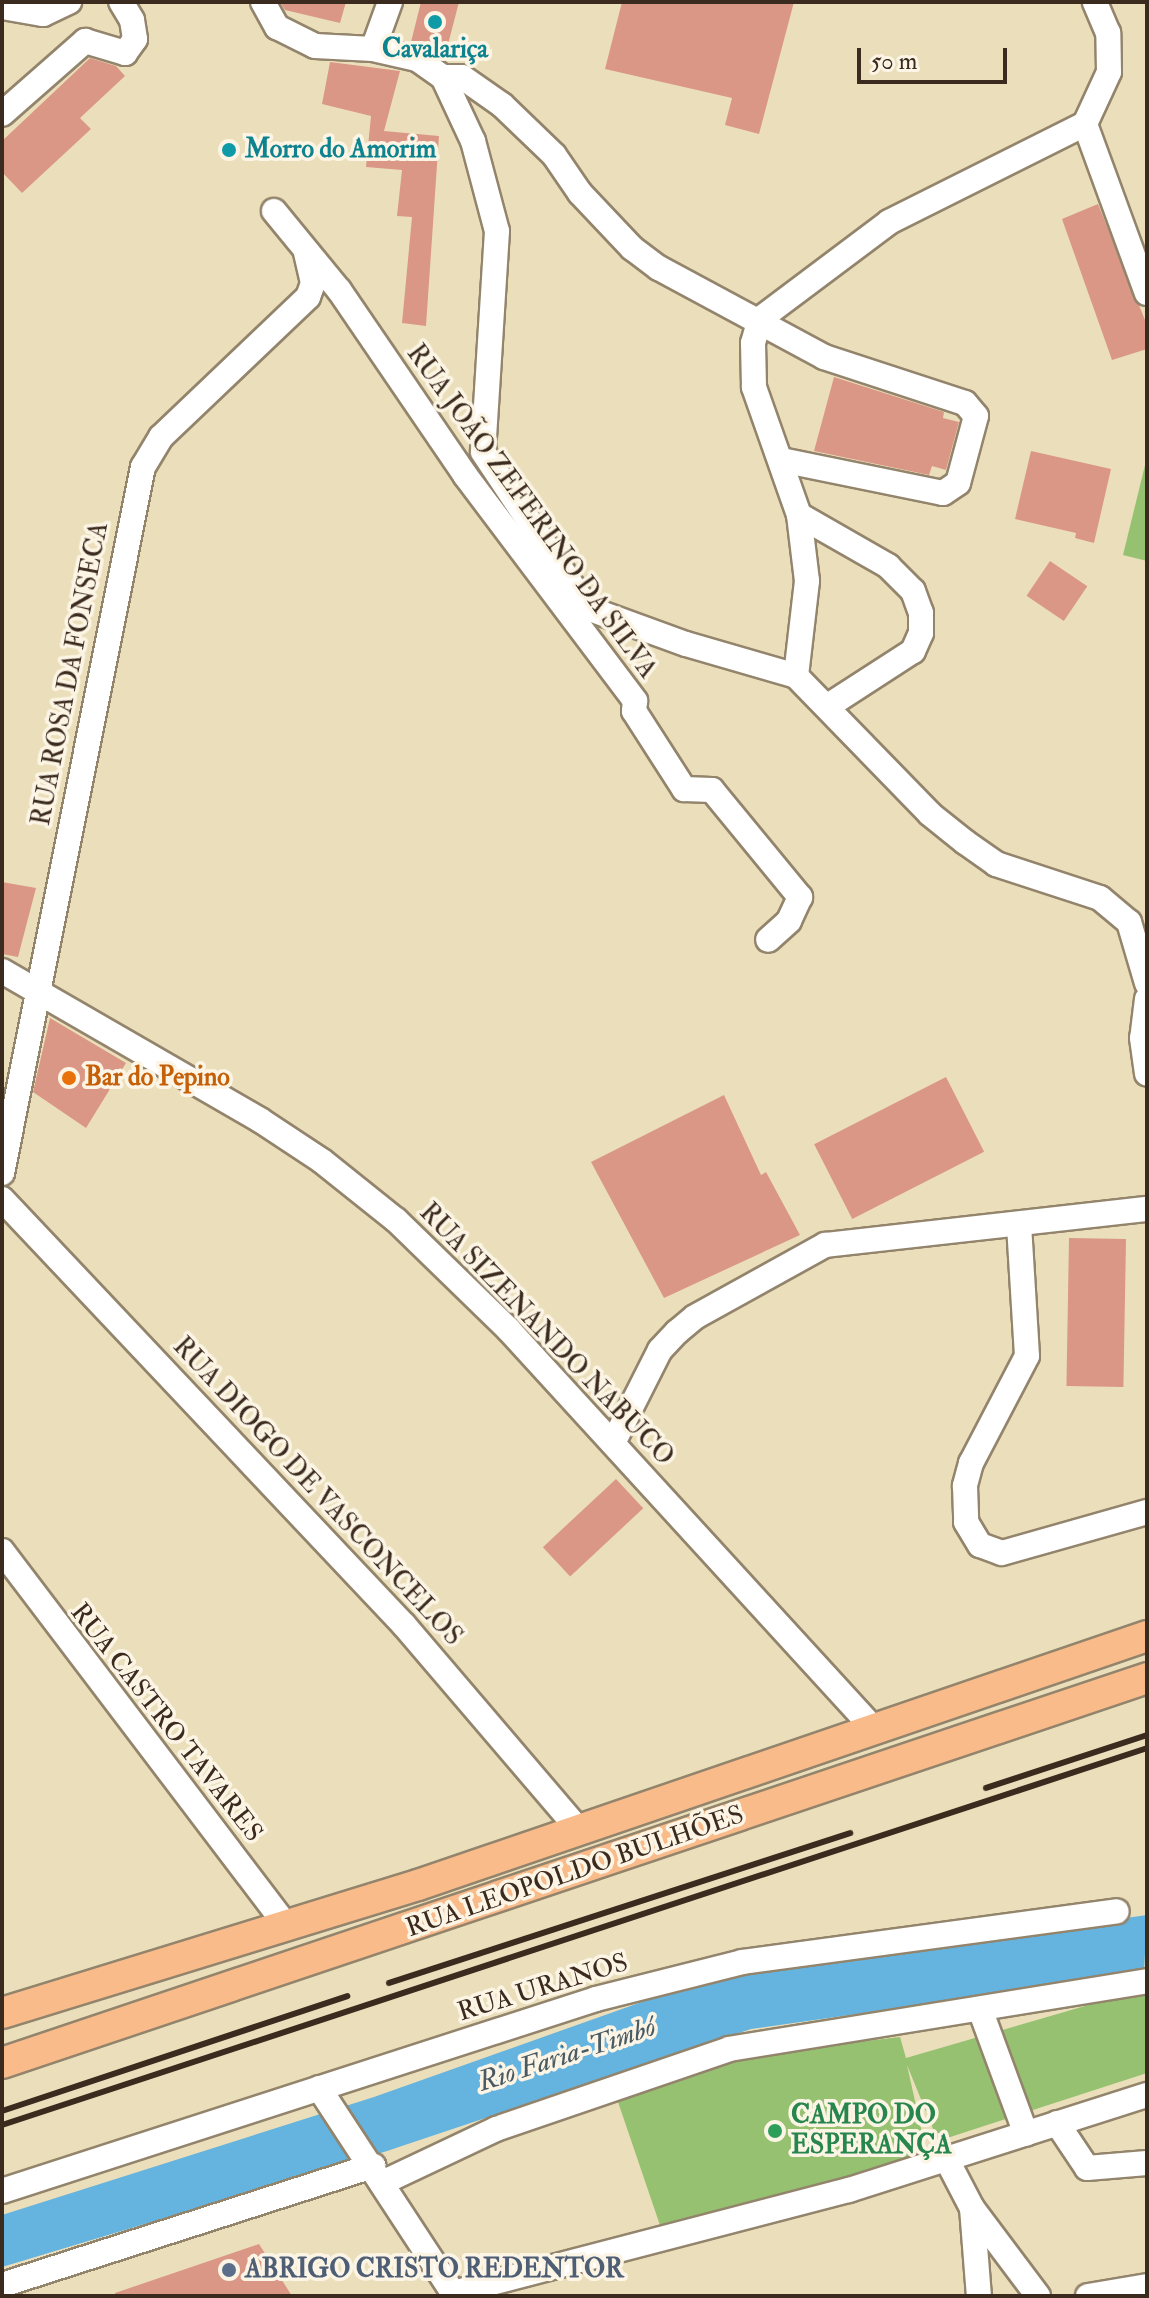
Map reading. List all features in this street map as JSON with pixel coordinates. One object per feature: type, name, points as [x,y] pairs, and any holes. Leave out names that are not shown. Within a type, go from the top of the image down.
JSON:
[{"type":"main road","name":"RUA LEOPOLDO BULHÕES","points":[[2,2013],[288,1928],[1147,1636]]},
{"type":"main road","name":"RUA LEOPOLDO BULHÕES","points":[[2,2063],[1147,1678]]},
{"type":"main road","points":[[136,2020],[183,1991],[268,1954],[283,1943],[288,1928]]},
{"type":"street","points":[[2,7],[43,14],[69,2]]},
{"type":"street","points":[[2,114],[85,41],[125,53],[135,39],[132,20],[121,2]]},
{"type":"street","points":[[263,2],[277,27],[315,46],[373,49],[417,59],[443,77],[473,141],[497,231],[483,452],[587,608],[686,644],[796,676],[930,814],[965,842],[996,864],[1100,898],[1129,922],[1147,983]]},
{"type":"street","points":[[373,49],[390,2]]},
{"type":"street","points":[[796,676],[807,581],[799,515],[754,387],[753,343],[760,319],[889,222],[1085,124],[1109,72],[1108,33],[1095,2]]},
{"type":"street","points":[[443,77],[462,77],[502,105],[554,155],[580,193],[632,248],[689,286],[760,319],[824,357],[965,403],[976,416],[958,483],[943,493],[781,460]]},
{"type":"street","points":[[1085,124],[1147,293]]},
{"type":"street","name":"RUA JOÃO ZEFERINO DA SILVA","points":[[274,211],[339,290],[456,463],[635,701],[634,711],[684,789],[712,790],[800,897],[789,921],[768,940]]},
{"type":"street","name":"RUA ROSA DA FONSECA","points":[[2,1173],[143,467],[161,437],[308,297],[313,283],[306,253]]},
{"type":"street","points":[[799,515],[888,566],[913,591],[921,613],[921,633],[913,651],[828,706]]},
{"type":"street","name":"RUA SIZENANDO NABUCO","points":[[2,971],[37,986],[260,1120],[375,1202],[508,1329],[873,1728]]},
{"type":"street","points":[[1147,999],[1142,1038],[1147,1074]]},
{"type":"street","name":"RUA DIOGO DE VASCONCELOS","points":[[2,1199],[373,1591],[580,1831]]},
{"type":"street","points":[[613,1443],[660,1350],[677,1332],[695,1317],[825,1245],[1147,1209]]},
{"type":"street","points":[[1019,1225],[1027,1356],[971,1463],[965,1486],[966,1522],[980,1545],[1002,1553],[1147,1512]]},
{"type":"street","name":"RUA CASTRO TAVARES","points":[[2,1551],[288,1928]]},
{"type":"street","name":"RUA URANOS","points":[[2,2191],[325,2097],[596,1999],[742,1962],[1117,1911]]},
{"type":"street","points":[[2,2285],[375,2169],[729,2049],[1147,1981]]},
{"type":"street","points":[[980,2009],[1026,2134]]},
{"type":"street","points":[[325,2097],[375,2169],[454,2295],[674,2238],[947,2160],[1147,2095]]},
{"type":"street","points":[[1057,2123],[1087,2168],[1147,2163]]},
{"type":"street","points":[[947,2160],[972,2208],[1038,2296]]},
{"type":"street","points":[[972,2208],[979,2296]]},
{"type":"street","points":[[1088,2296],[1147,2286]]},
{"type":"green space","points":[[1147,457],[1147,561],[1123,555]]},
{"type":"green space","name":"CAMPO DO ESPERANÇA","points":[[1147,1988],[1147,2073],[938,2141],[907,2065],[929,2164],[665,2240],[617,2099],[687,2073],[789,2050],[900,2037],[906,2058]]},
{"type":"water","name":"Rio Faria-Timbó","points":[[1147,1915],[1144,1973],[751,2029],[387,2151],[2,2267],[2,2215],[374,2097],[715,1976]]},
{"type":"building","points":[[280,2],[346,2],[340,23],[285,10]]},
{"type":"building","name":"Cavalariça","points":[[421,2],[459,2],[446,52],[411,42]]},
{"type":"building","points":[[622,2],[794,2],[759,134],[725,125],[732,98],[605,69]]},
{"type":"building","points":[[90,58],[116,66],[125,76],[80,118],[91,129],[22,193],[2,172],[2,141]]},
{"type":"building","points":[[330,62],[400,71],[384,131],[439,136],[426,326],[402,323],[412,217],[397,216],[402,170],[366,167],[371,116],[322,104]]},
{"type":"building","points":[[1098,204],[1147,325],[1147,349],[1112,360],[1062,219]]},
{"type":"building","points":[[834,377],[944,412],[943,418],[959,422],[946,470],[932,466],[929,475],[814,451]]},
{"type":"building","points":[[1031,451],[1111,469],[1094,543],[1075,538],[1076,533],[1015,519]]},
{"type":"building","points":[[1050,561],[1087,586],[1064,621],[1027,596]]},
{"type":"building","points":[[2,882],[36,888],[18,957],[2,954]]},
{"type":"building","points":[[50,1018],[126,1063],[86,1128],[33,1092]]},
{"type":"building","points":[[946,1077],[984,1152],[852,1219],[814,1144]]},
{"type":"building","points":[[724,1095],[761,1175],[766,1172],[800,1235],[664,1298],[591,1162]]},
{"type":"building","points":[[1069,1238],[1126,1239],[1123,1387],[1066,1386]]},
{"type":"building","points":[[616,1479],[643,1508],[570,1576],[543,1547]]},
{"type":"building","name":"ABRIGO CRISTO REDENTOR","points":[[259,2244],[292,2296],[115,2296],[115,2293]]},
{"type":"railway","points":[[986,1788],[1147,1735]]},
{"type":"railway","points":[[2,2125],[1147,1748]]},
{"type":"railway","points":[[389,1983],[850,1833]]},
{"type":"railway","points":[[2,2111],[347,1996]]},
{"type":"place","name":"Cavalariça","points":[[435,22]]},
{"type":"place","name":"Morro do Amorim","points":[[229,150]]},
{"type":"place","name":"Bar do Pepino","points":[[69,1078]]},
{"type":"place","name":"CAMPO DO ESPERANÇA","points":[[775,2131]]},
{"type":"place","name":"ABRIGO CRISTO REDENTOR","points":[[229,2270]]}]
